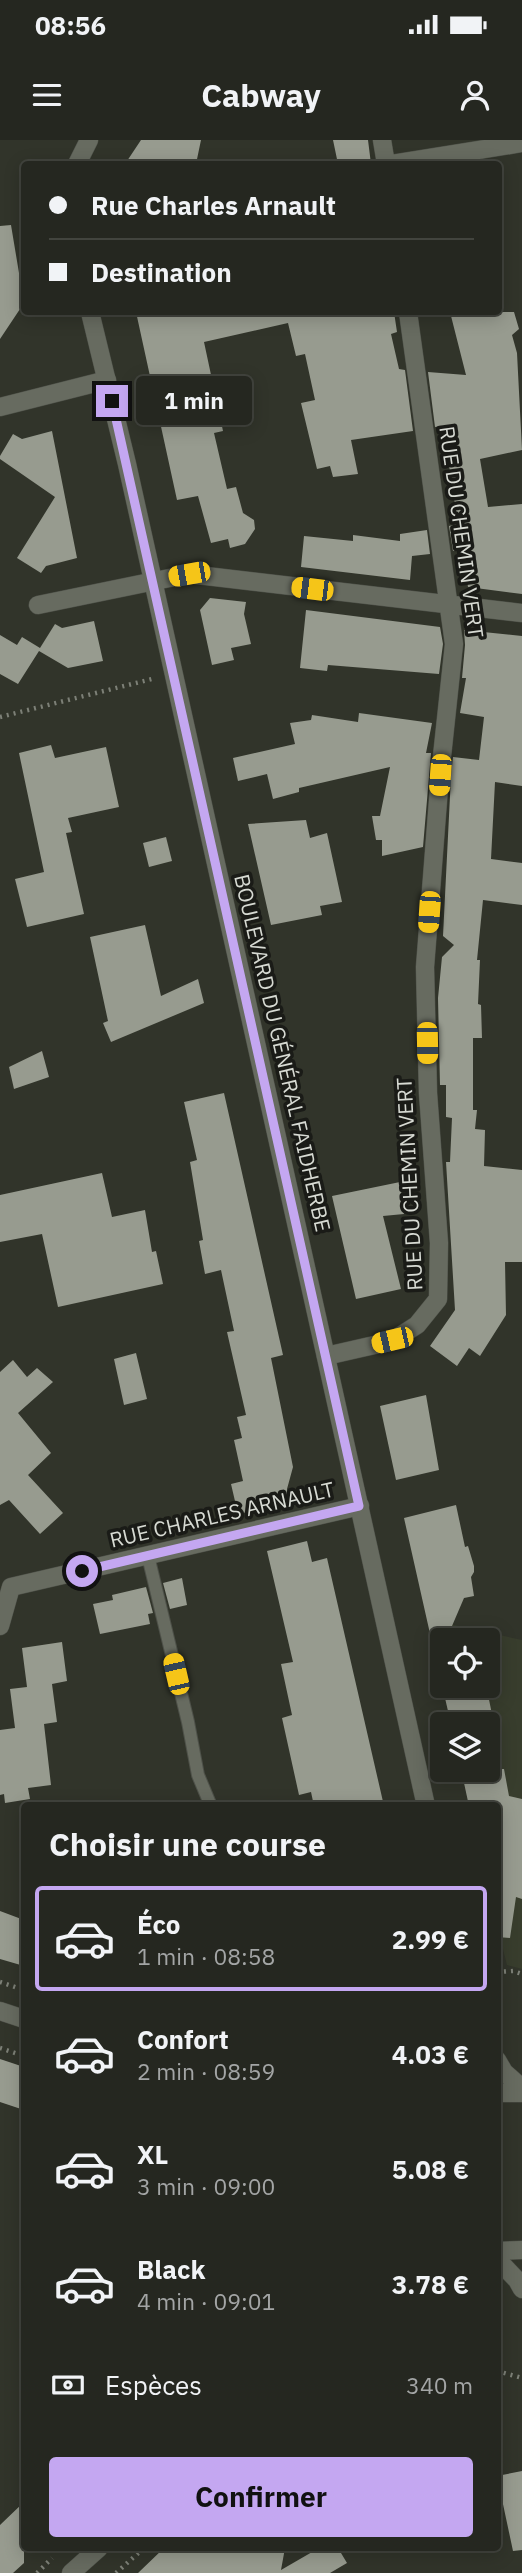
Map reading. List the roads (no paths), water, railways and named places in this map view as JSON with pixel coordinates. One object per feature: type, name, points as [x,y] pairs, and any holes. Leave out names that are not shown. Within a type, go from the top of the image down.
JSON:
[{"type":"street","points":[[382,140],[386,161]]},
{"type":"street","points":[[78,161],[87,141]]},
{"type":"street","points":[[411,161],[522,143]]},
{"type":"street","name":"BOULEVARD DU GÉNÉRAL FAIDHERBE","points":[[91,315],[425,1802]]},
{"type":"street","name":"RUE DU CHEMIN VERT","points":[[326,1356],[392,1340],[417,1325],[438,1299],[439,1243],[428,1093],[425,967],[440,775],[454,644],[408,315]]},
{"type":"street","points":[[0,407],[107,380]]},
{"type":"street","points":[[38,606],[189,574],[522,613]]},
{"type":"street","name":"RUE CHARLES ARNAULT","points":[[0,1626],[6,1580],[148,1556],[359,1506]]},
{"type":"street","points":[[0,2011],[21,2018]]},
{"type":"street","points":[[501,2067],[522,2088]]},
{"type":"street","points":[[501,2093],[522,2093]]},
{"type":"street","points":[[501,2250],[522,2250]]},
{"type":"street","points":[[501,2263],[522,2289]]},
{"type":"street","points":[[71,2573],[96,2551]]},
{"type":"lane","points":[[148,1556],[198,1775],[209,1802]]}]
